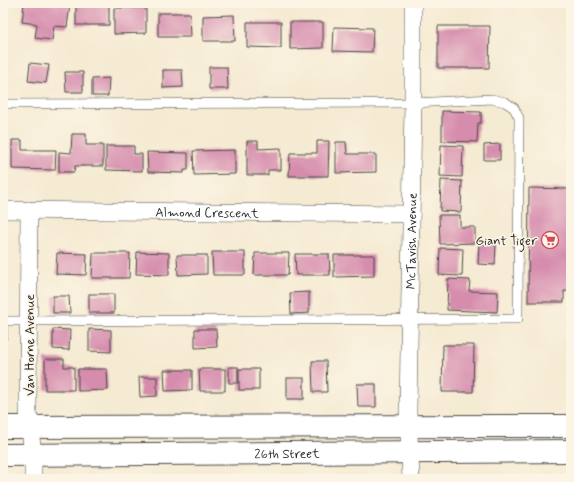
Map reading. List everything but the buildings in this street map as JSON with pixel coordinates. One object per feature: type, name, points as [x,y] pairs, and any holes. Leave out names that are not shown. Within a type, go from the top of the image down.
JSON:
[{"type":"street","name":"McTavish Avenue","points":[[411,479],[408,427],[413,3]]},
{"type":"street","name":"Almond Crescent","points":[[3,210],[411,214]]},
{"type":"street","name":"Van Horne Avenue","points":[[29,210],[28,412],[33,455],[33,479]]},
{"type":"street","name":"26th Street","points":[[3,427],[571,426]]},
{"type":"street","name":"26th Street","points":[[3,455],[571,451]]},
{"type":"lane","points":[[3,104],[413,103],[492,99],[505,102],[514,108],[519,118],[518,319],[3,320]]},
{"type":"place","name":"Giant Tiger","points":[[550,240]]}]
